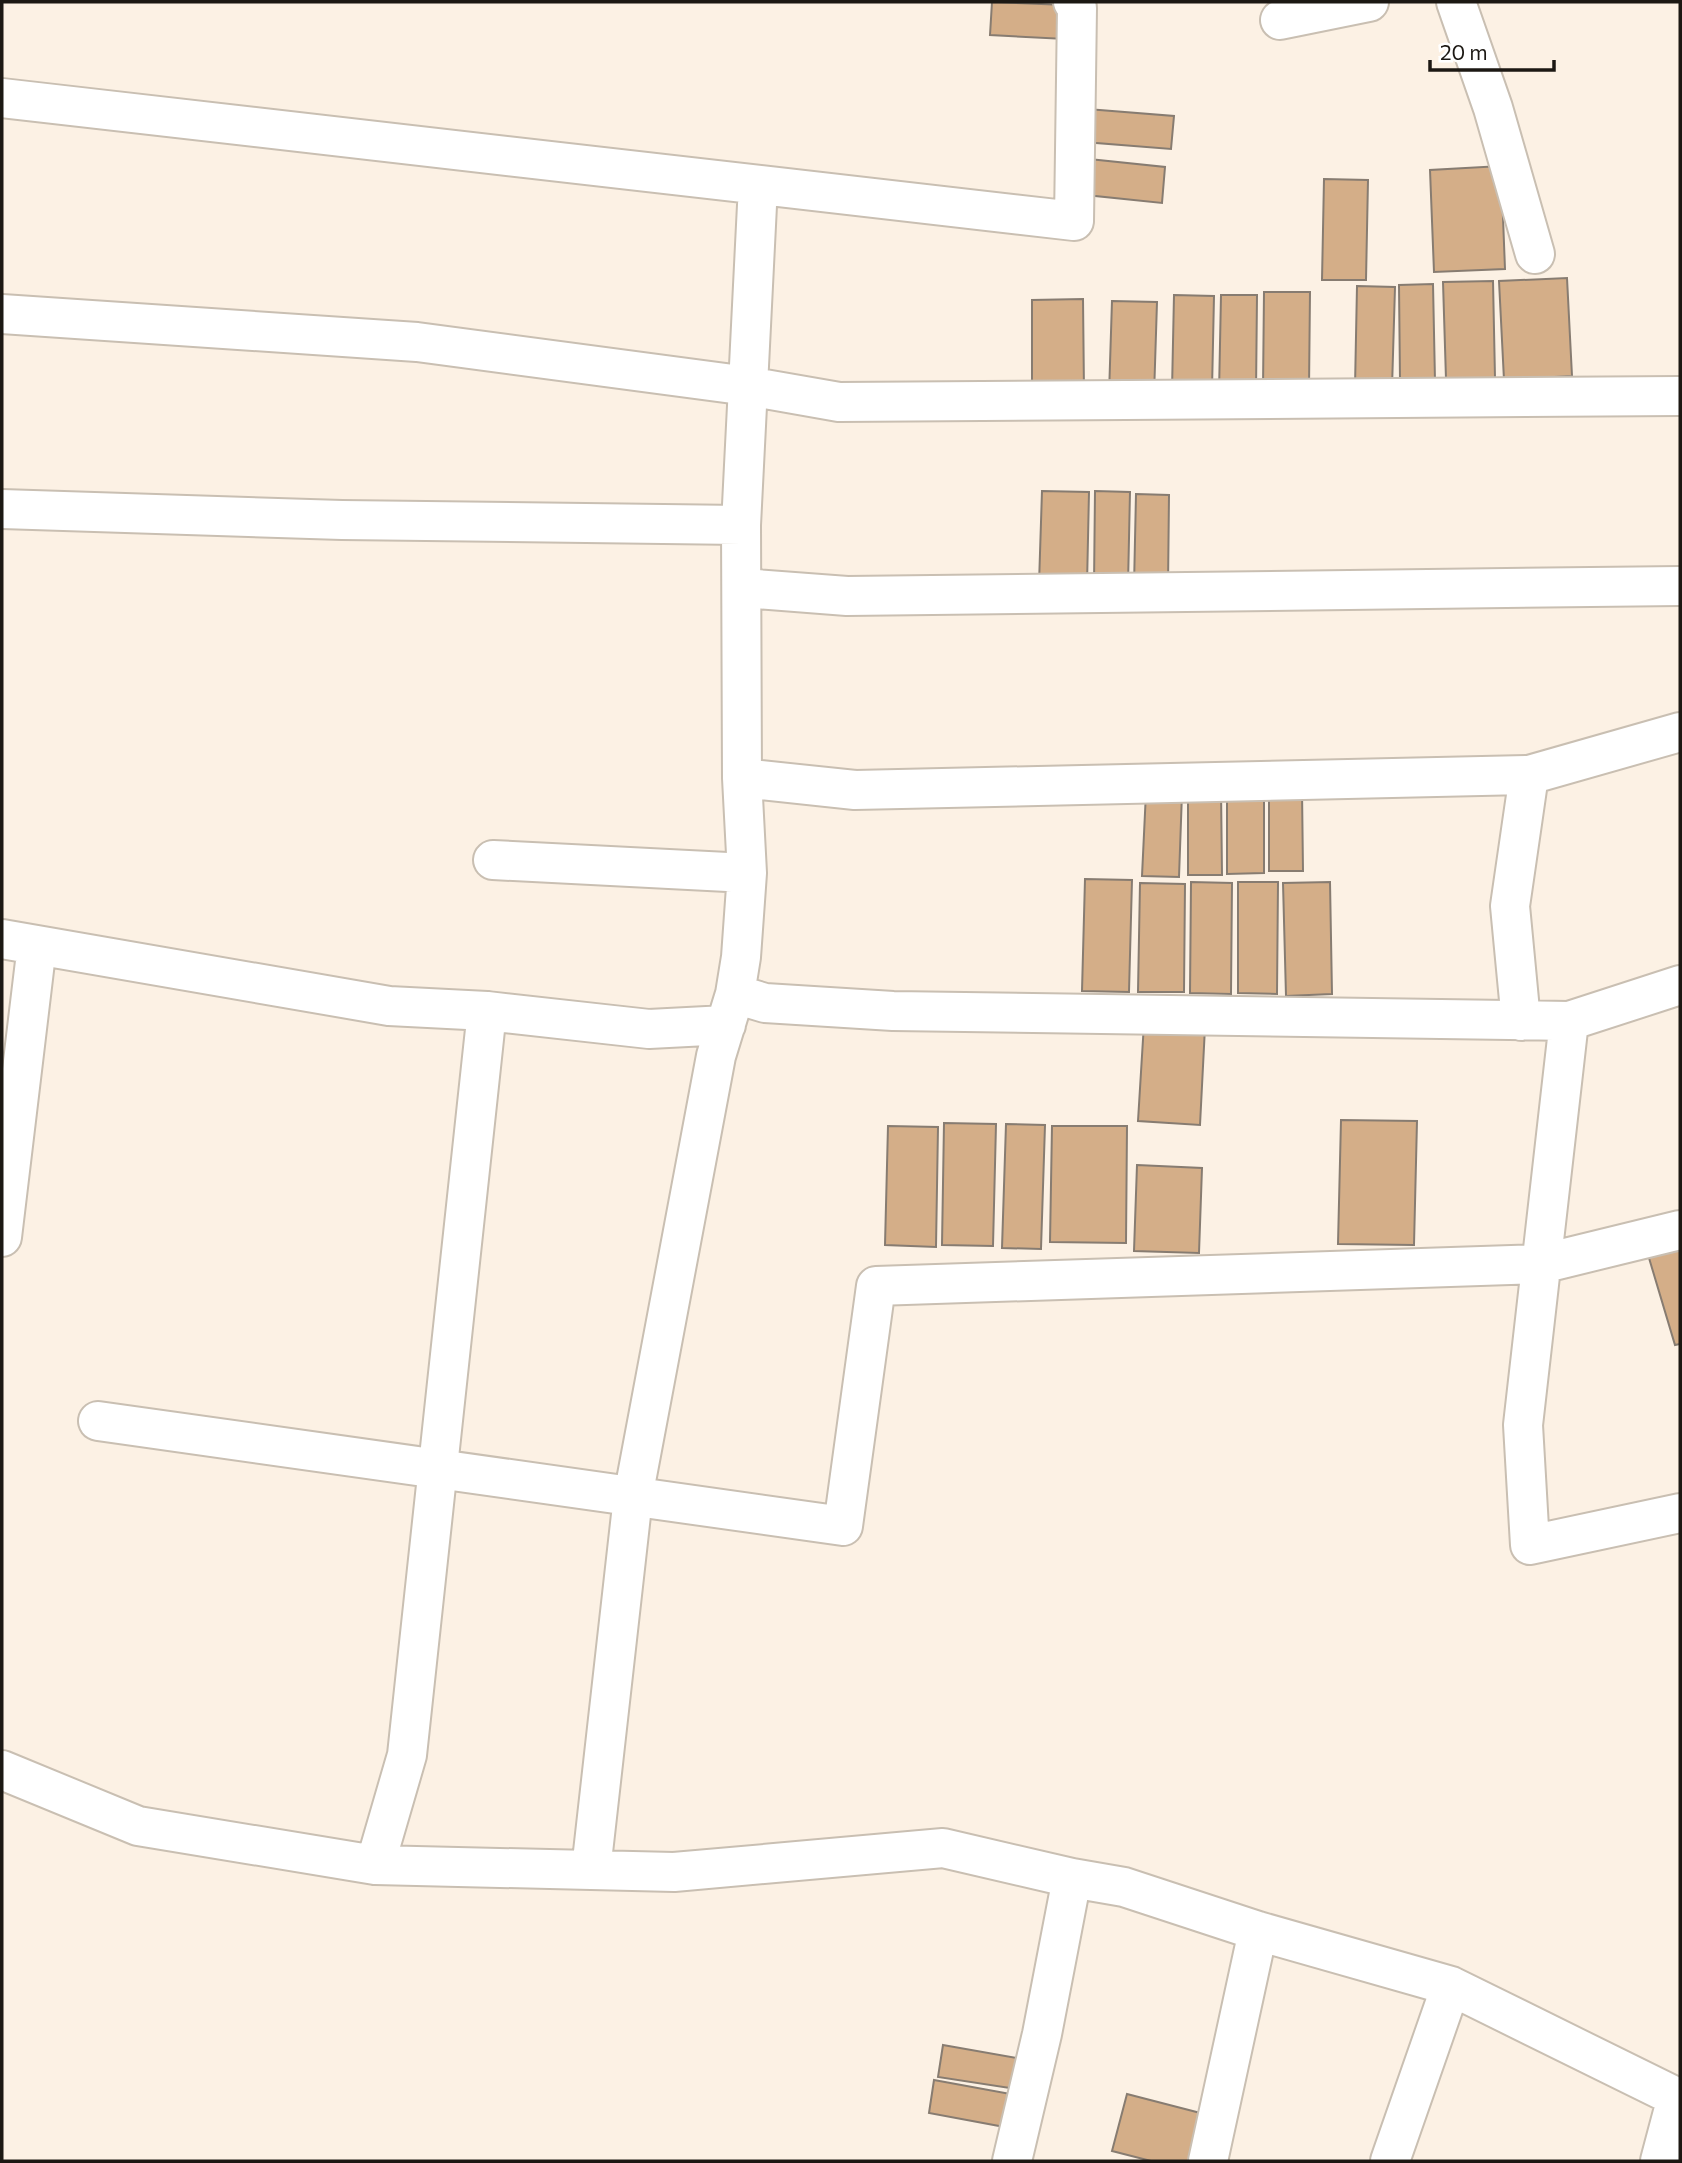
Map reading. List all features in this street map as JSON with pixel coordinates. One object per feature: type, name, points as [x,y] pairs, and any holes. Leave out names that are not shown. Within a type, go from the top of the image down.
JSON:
[{"type":"street","points":[[2,98],[1074,221],[1077,8],[1073,2]]},
{"type":"street","points":[[1280,20],[1369,2]]},
{"type":"street","points":[[1456,2],[1493,108],[1535,254]]},
{"type":"street","points":[[591,1870],[633,1497],[716,1056],[741,957],[747,873],[742,778],[741,525],[758,185]]},
{"type":"street","points":[[2,314],[417,342],[748,386],[839,402],[1680,396]]},
{"type":"street","points":[[2,509],[342,520],[741,525]]},
{"type":"street","points":[[742,588],[847,596],[1680,586]]},
{"type":"street","points":[[742,778],[855,790],[1529,775],[1680,732]]},
{"type":"street","points":[[1521,1021],[1510,906],[1529,775]]},
{"type":"street","points":[[494,860],[747,873]]},
{"type":"street","points":[[2,1237],[19,942],[389,1006],[487,1011],[649,1029],[765,1003],[893,1011],[1569,1021],[1680,985]]},
{"type":"street","points":[[375,1866],[407,1755],[487,1011]]},
{"type":"street","points":[[1569,1021],[1523,1425],[1530,1545],[1680,1513]]},
{"type":"street","points":[[98,1421],[843,1526],[876,1286],[1541,1264],[1680,1230]]},
{"type":"street","points":[[2,1770],[138,1826],[375,1866],[674,1872],[943,1848],[1072,1878],[1124,1887],[1258,1931],[1451,1986],[1679,2098],[1660,2161]]},
{"type":"street","points":[[1012,2161],[1042,2035],[1072,1878]]},
{"type":"street","points":[[1208,2161],[1258,1931]]},
{"type":"street","points":[[1390,2161],[1451,1986]]},
{"type":"building","points":[[992,2],[1066,5],[1065,39],[990,35]]},
{"type":"building","points":[[1087,109],[1174,116],[1171,149],[1084,142]]},
{"type":"building","points":[[1089,159],[1165,167],[1162,203],[1086,195]]},
{"type":"building","points":[[1501,166],[1505,269],[1434,272],[1430,170]]},
{"type":"building","points":[[1324,179],[1368,180],[1366,280],[1322,280]]},
{"type":"building","points":[[1567,278],[1572,376],[1504,380],[1499,281]]},
{"type":"building","points":[[1493,281],[1495,378],[1446,379],[1443,282]]},
{"type":"building","points":[[1433,284],[1435,381],[1400,381],[1399,285]]},
{"type":"building","points":[[1357,286],[1395,287],[1392,388],[1355,387]]},
{"type":"building","points":[[1264,292],[1310,292],[1309,389],[1263,389]]},
{"type":"building","points":[[1174,295],[1214,296],[1212,390],[1172,390]]},
{"type":"building","points":[[1221,295],[1257,295],[1256,393],[1219,393]]},
{"type":"building","points":[[1083,299],[1084,391],[1032,391],[1032,300]]},
{"type":"building","points":[[1112,301],[1157,302],[1154,396],[1109,395]]},
{"type":"building","points":[[1042,491],[1089,492],[1087,585],[1039,584]]},
{"type":"building","points":[[1095,491],[1130,492],[1128,585],[1094,585]]},
{"type":"building","points":[[1136,494],[1169,495],[1168,587],[1134,586]]},
{"type":"building","points":[[1188,789],[1221,789],[1222,875],[1188,875]]},
{"type":"building","points":[[1269,790],[1302,790],[1303,871],[1269,871]]},
{"type":"building","points":[[1227,791],[1264,791],[1264,873],[1227,874]]},
{"type":"building","points":[[1146,792],[1182,793],[1179,877],[1142,876]]},
{"type":"building","points":[[1085,879],[1132,880],[1129,992],[1082,991]]},
{"type":"building","points":[[1191,882],[1232,883],[1231,994],[1190,993]]},
{"type":"building","points":[[1238,882],[1278,882],[1277,994],[1238,993]]},
{"type":"building","points":[[1330,882],[1332,994],[1286,996],[1283,883]]},
{"type":"building","points":[[1140,883],[1185,884],[1184,992],[1138,992]]},
{"type":"building","points":[[1144,1023],[1205,1027],[1200,1125],[1138,1121]]},
{"type":"building","points":[[1341,1120],[1417,1121],[1414,1245],[1338,1244]]},
{"type":"building","points":[[944,1123],[996,1124],[993,1246],[942,1245]]},
{"type":"building","points":[[1006,1124],[1045,1125],[1041,1249],[1002,1248]]},
{"type":"building","points":[[888,1126],[938,1127],[936,1247],[885,1245]]},
{"type":"building","points":[[1052,1126],[1127,1126],[1126,1243],[1050,1242]]},
{"type":"building","points":[[1137,1165],[1202,1168],[1199,1253],[1134,1251]]},
{"type":"building","points":[[1680,1238],[1680,1344],[1675,1345],[1646,1248]]},
{"type":"building","points":[[943,2045],[1028,2060],[1023,2090],[938,2077]]},
{"type":"building","points":[[934,2080],[1016,2095],[1010,2128],[929,2113]]},
{"type":"building","points":[[1127,2094],[1212,2116],[1200,2161],[1151,2161],[1112,2151]]}]
